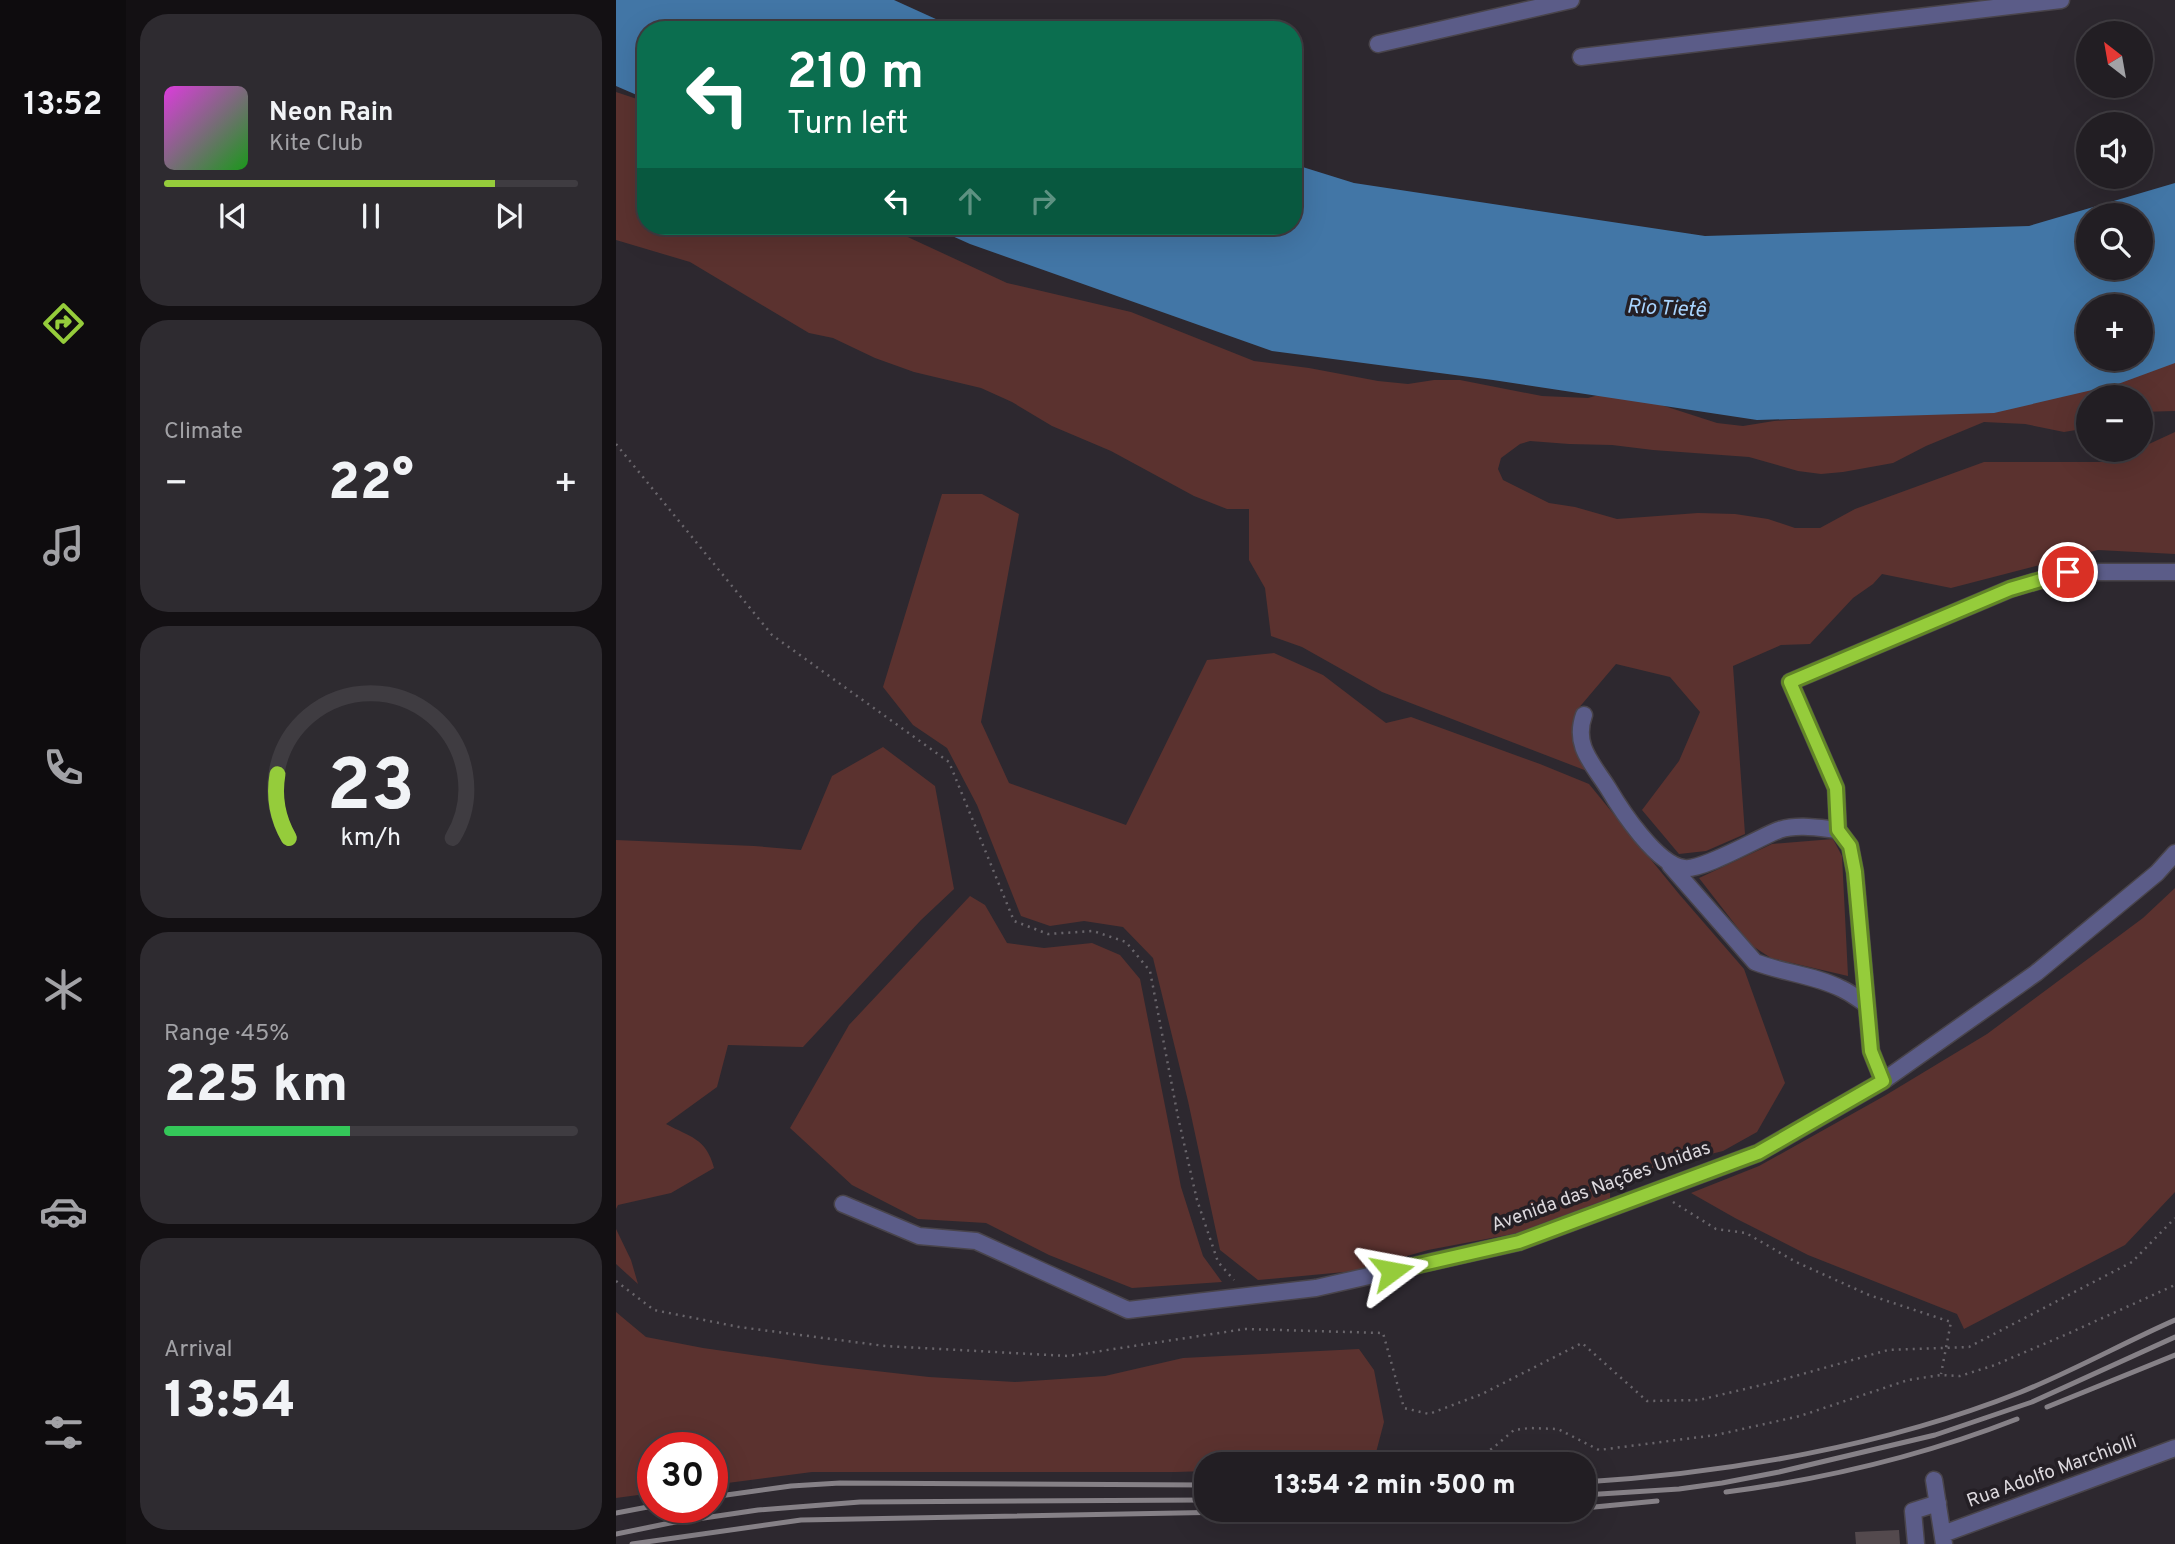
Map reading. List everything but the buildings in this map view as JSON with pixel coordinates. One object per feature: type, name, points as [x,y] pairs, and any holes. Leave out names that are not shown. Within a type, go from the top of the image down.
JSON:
[{"type":"street","points":[[1378,44],[1571,0]]},
{"type":"street","points":[[1581,57],[2018,3],[2062,0]]},
{"type":"street","points":[[1883,1081],[1871,1051],[1855,872],[1850,846],[1838,830],[1836,788],[1790,682],[2010,589],[2068,572],[2175,572]]},
{"type":"street","points":[[1584,715],[1579,729],[1585,751],[1618,805],[1755,961],[1773,969],[1804,975],[1841,988],[1866,1004]]},
{"type":"street","points":[[1668,863],[1685,869],[1701,866],[1782,829],[1811,827],[1838,830]]},
{"type":"street","name":"Avenida das Nações Unidas","points":[[843,1204],[919,1236],[976,1241],[1128,1310],[1316,1288],[1519,1242],[1758,1153],[1883,1081],[2036,973],[2157,873],[2175,853]]},
{"type":"street","name":"Rua Adolfo Marchiolli","points":[[1943,1539],[2175,1448]]},
{"type":"street","points":[[1934,1480],[1943,1539]]},
{"type":"street","points":[[1916,1544],[1913,1511],[1938,1503]]},
{"type":"path","points":[[616,444],[772,635],[949,762],[1014,921],[1048,934],[1093,931],[1126,942],[1150,971],[1196,1199],[1218,1262],[1247,1296]]},
{"type":"path","points":[[1656,1191],[1716,1229],[1746,1233],[1796,1262],[1869,1295],[1951,1322],[1941,1375]]},
{"type":"path","points":[[616,1281],[654,1310],[739,1327],[898,1346],[1068,1356],[1245,1329],[1383,1332],[1404,1408],[1429,1414],[1482,1394],[1582,1343],[1647,1401],[1699,1400],[1888,1350],[1969,1347],[2132,1262],[2175,1218]]},
{"type":"path","points":[[1486,1452],[1514,1430],[1530,1428],[1558,1429],[1599,1450],[1716,1435],[1800,1416],[1908,1380],[1941,1375],[1960,1376],[1995,1365],[2175,1284]]},
{"type":"shaded area","points":[[616,92],[637,99],[637,235],[903,235],[1007,283],[1131,312],[1254,361],[1408,384],[1460,380],[1542,396],[1588,398],[1602,394],[1655,403],[1717,423],[1743,426],[1834,417],[2104,371],[2153,371],[2153,363],[2175,359],[2175,411],[2153,412],[2153,385],[2076,385],[2076,430],[2064,432],[2025,424],[1984,422],[1893,463],[1843,472],[1821,474],[1798,471],[1749,457],[1530,441],[1520,444],[1501,458],[1498,469],[1503,480],[1549,503],[1617,519],[1698,513],[1735,514],[1768,519],[1795,528],[1820,528],[1855,509],[1984,462],[2153,462],[2153,442],[2175,432],[2175,554],[2098,550],[1951,588],[1882,574],[1853,598],[1810,644],[1781,645],[1733,666],[1745,834],[1706,851],[1679,854],[1642,810],[1679,761],[1700,712],[1670,677],[1616,664],[1577,710],[1573,737],[1587,771],[1382,692],[1302,647],[1271,636],[1265,588],[1249,560],[1249,509],[1227,509],[1194,496],[1111,451],[1052,426],[1012,402],[981,388],[914,372],[875,358],[833,338],[809,333],[690,262],[616,240]]},
{"type":"shaded area","points":[[942,494],[982,494],[1019,514],[981,722],[1009,783],[1126,825],[1207,660],[1274,653],[1323,675],[1386,723],[1411,717],[1589,784],[1744,969],[1785,1083],[1757,1132],[1723,1151],[1610,1179],[1610,1198],[1529,1231],[1428,1250],[1355,1271],[1258,1280],[1220,1250],[1188,1101],[1153,958],[1123,927],[1084,921],[1050,926],[1021,916],[977,805],[947,748],[913,725],[883,687]]},
{"type":"shaded area","points":[[883,747],[935,786],[954,889],[921,920],[803,1047],[728,1045],[717,1087],[666,1124],[702,1144],[714,1168],[671,1193],[618,1205],[616,1209],[616,840],[801,850],[832,776]]},
{"type":"shaded area","points":[[1833,839],[1842,856],[1848,976],[1771,958],[1751,945],[1699,878],[1772,844]]},
{"type":"shaded area","points":[[2175,888],[2175,1192],[2125,1245],[1964,1329],[1957,1314],[1808,1255],[1691,1193],[1759,1166],[1886,1095],[1987,1034],[2143,918]]},
{"type":"shaded area","points":[[970,896],[985,905],[1007,943],[1044,948],[1092,943],[1120,955],[1140,979],[1181,1187],[1203,1256],[1222,1282],[1132,1288],[1049,1255],[986,1223],[918,1219],[852,1185],[790,1128],[849,1025]]},
{"type":"shaded area","points":[[616,1229],[631,1260],[638,1284],[616,1264]]},
{"type":"shaded area","points":[[616,1312],[646,1337],[703,1348],[929,1377],[1015,1382],[1105,1376],[1183,1358],[1359,1349],[1374,1370],[1384,1422],[1376,1452],[1194,1452],[1194,1471],[812,1472],[728,1483],[728,1432],[637,1432],[637,1495],[616,1498]]},
{"type":"water","points":[[616,0],[894,0],[940,21],[637,21],[637,95],[616,86]]},
{"type":"water","name":"Rio Tietê","points":[[1302,167],[1354,183],[1705,236],[2029,226],[2076,212],[2076,280],[2153,280],[2153,203],[2107,203],[2175,183],[2175,363],[2118,384],[2114,385],[2076,385],[2076,394],[1994,413],[1757,420],[1493,380],[1272,351],[950,235],[1302,235]]},
{"type":"railway","points":[[1596,1481],[1750,1464],[1916,1428],[2021,1392],[2175,1320]]},
{"type":"railway","points":[[1596,1494],[1679,1489],[1722,1483],[1935,1435],[2032,1402],[2175,1337]]},
{"type":"railway","points":[[2047,1407],[2175,1355]]},
{"type":"railway","points":[[1726,1492],[1874,1464],[1947,1444],[2017,1419]]},
{"type":"railway","points":[[728,1495],[791,1486],[840,1483],[1194,1485]]},
{"type":"railway","points":[[616,1534],[758,1510],[860,1502],[1194,1500]]},
{"type":"railway","points":[[1596,1507],[1657,1501]]},
{"type":"railway","points":[[616,1513],[637,1509]]},
{"type":"railway","points":[[632,1544],[801,1520],[1194,1513]]},
{"type":"route","points":[[1392,1271],[1519,1242],[1758,1153],[1883,1081],[1871,1051],[1855,872],[1850,846],[1838,830],[1836,788],[1790,682],[2010,589],[2068,572]]}]
